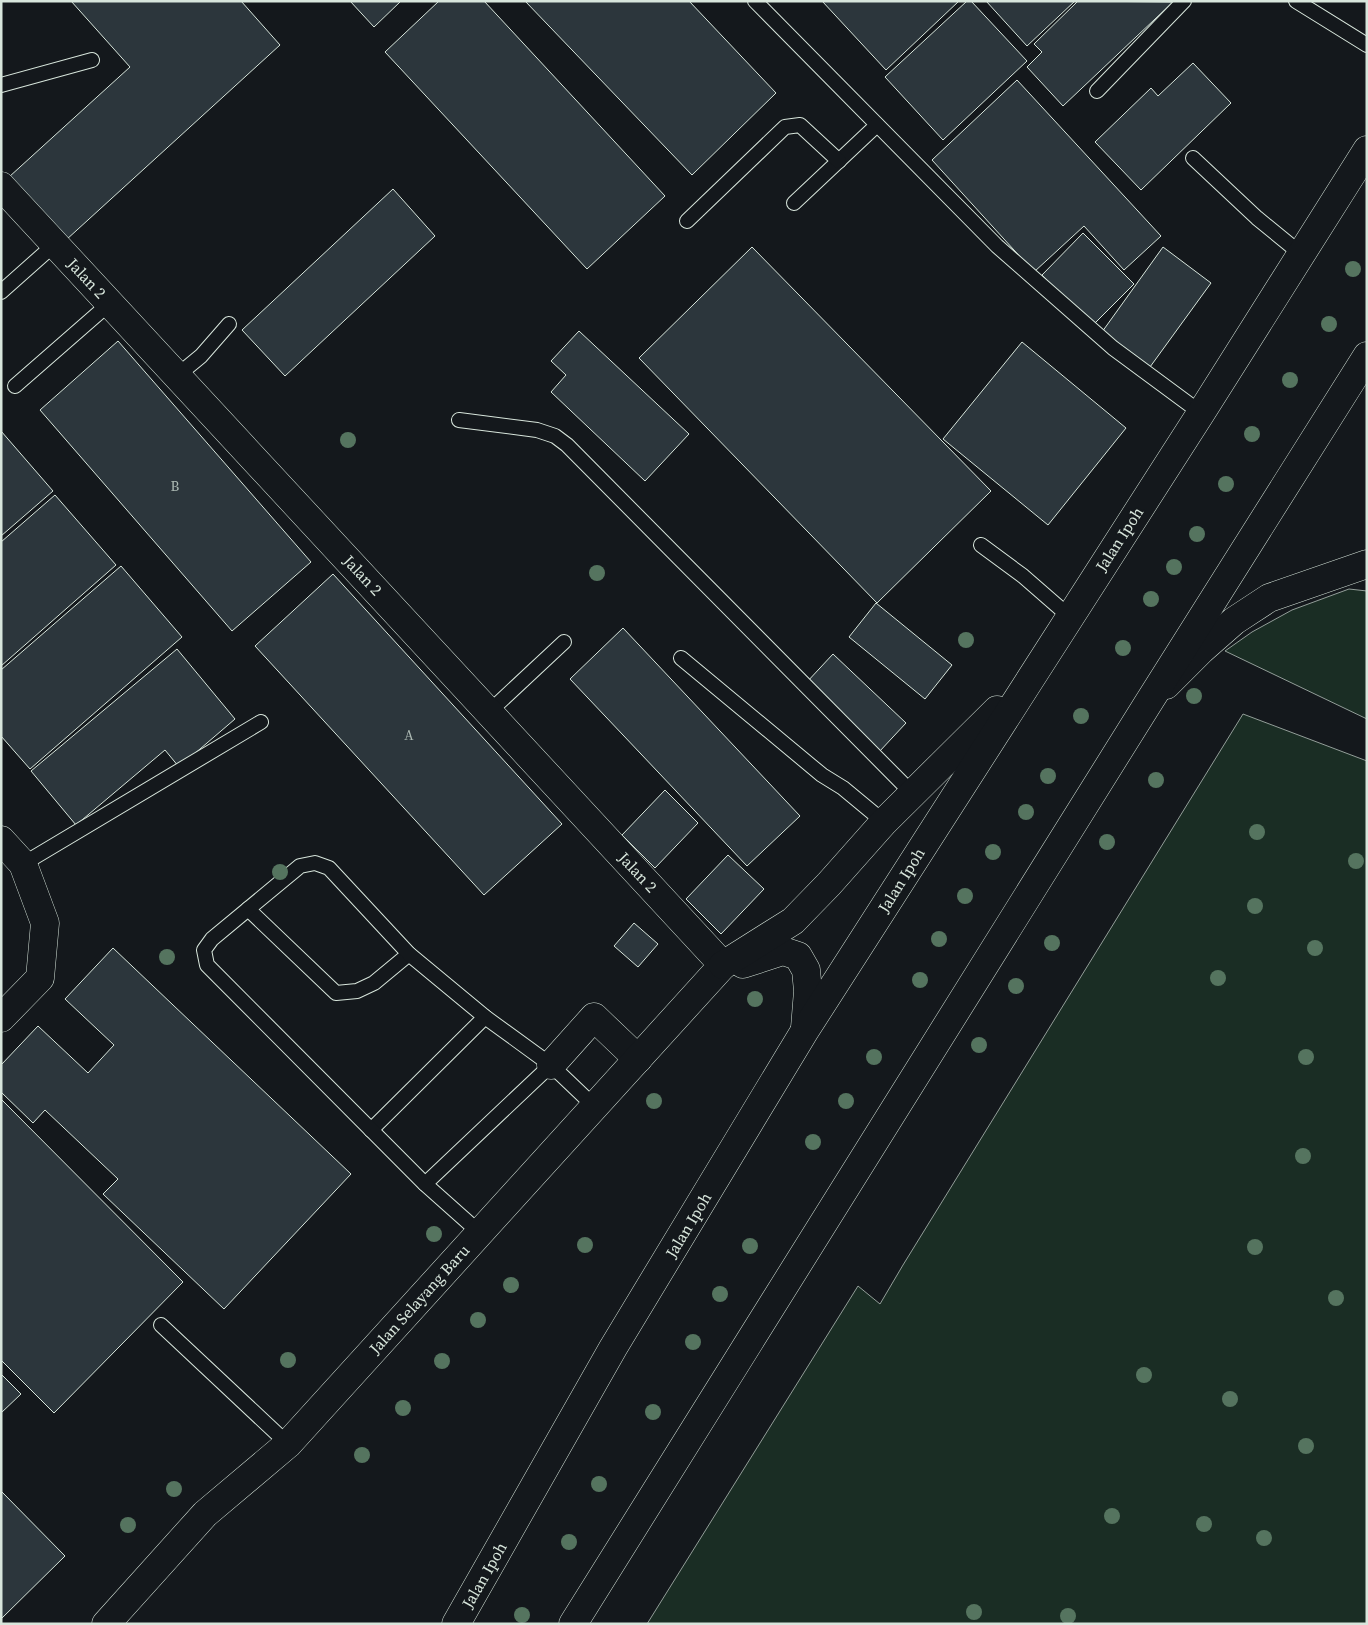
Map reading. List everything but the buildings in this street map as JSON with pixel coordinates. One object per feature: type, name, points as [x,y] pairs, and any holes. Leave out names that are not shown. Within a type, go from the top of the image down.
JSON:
[{"type":"main road","name":"Jalan Ipoh","points":[[456,1624],[613,1348],[804,1032],[1201,413],[1367,150]]},
{"type":"main road","name":"Jalan 2","points":[[3,191],[178,376],[723,965]]},
{"type":"main road","points":[[573,1624],[1367,356]]},
{"type":"main road","points":[[1147,705],[1200,650],[1234,621],[1269,598],[1367,564]]},
{"type":"main road","name":"Jalan Selayang Baru","points":[[106,1624],[205,1514],[288,1444],[723,965],[793,921],[884,822],[1032,674]]},
{"type":"main road","points":[[1,840],[23,864],[44,923],[40,978],[1,1018]]},
{"type":"main road","points":[[723,965],[747,964],[783,952],[798,956],[806,970],[808,991],[804,1032]]},
{"type":"main road","points":[[550,1065],[594,1017],[638,1059]]},
{"type":"lane","points":[[755,1],[997,246],[1113,348],[1201,413]]},
{"type":"lane","points":[[1097,91],[1184,1]]},
{"type":"lane","points":[[1296,1],[1367,45]]},
{"type":"lane","points":[[1,85],[92,60]]},
{"type":"lane","points":[[687,222],[785,128],[800,125],[839,161]]},
{"type":"lane","points":[[794,203],[877,125]]},
{"type":"lane","points":[[1192,158],[1257,218],[1301,254]]},
{"type":"lane","points":[[1,292],[55,244]]},
{"type":"lane","points":[[15,386],[110,303]]},
{"type":"lane","points":[[178,376],[201,356],[229,324]]},
{"type":"lane","points":[[459,420],[537,430],[555,436],[567,445],[912,794]]},
{"type":"lane","points":[[981,545],[1024,576],[1070,616]]},
{"type":"lane","points":[[489,712],[564,642]]},
{"type":"lane","points":[[681,658],[822,775],[843,788],[884,822]]},
{"type":"lane","points":[[23,864],[261,722]]},
{"type":"lane","points":[[480,1233],[425,1184],[207,965],[204,950],[212,939],[300,866],[315,864],[329,868],[409,954],[485,1017],[550,1065],[594,1106]]},
{"type":"lane","points":[[248,909],[336,992],[357,991],[374,984],[409,954]]},
{"type":"lane","points":[[371,1130],[485,1017]]},
{"type":"lane","points":[[425,1184],[550,1065]]},
{"type":"lane","points":[[161,1326],[288,1444]]},
{"type":"green space","points":[[1349,589],[1367,591],[1367,719],[1225,651],[1252,632],[1292,610]]},
{"type":"green space","points":[[1243,714],[1367,761],[1367,1624],[647,1624],[858,1286],[880,1304]]}]
